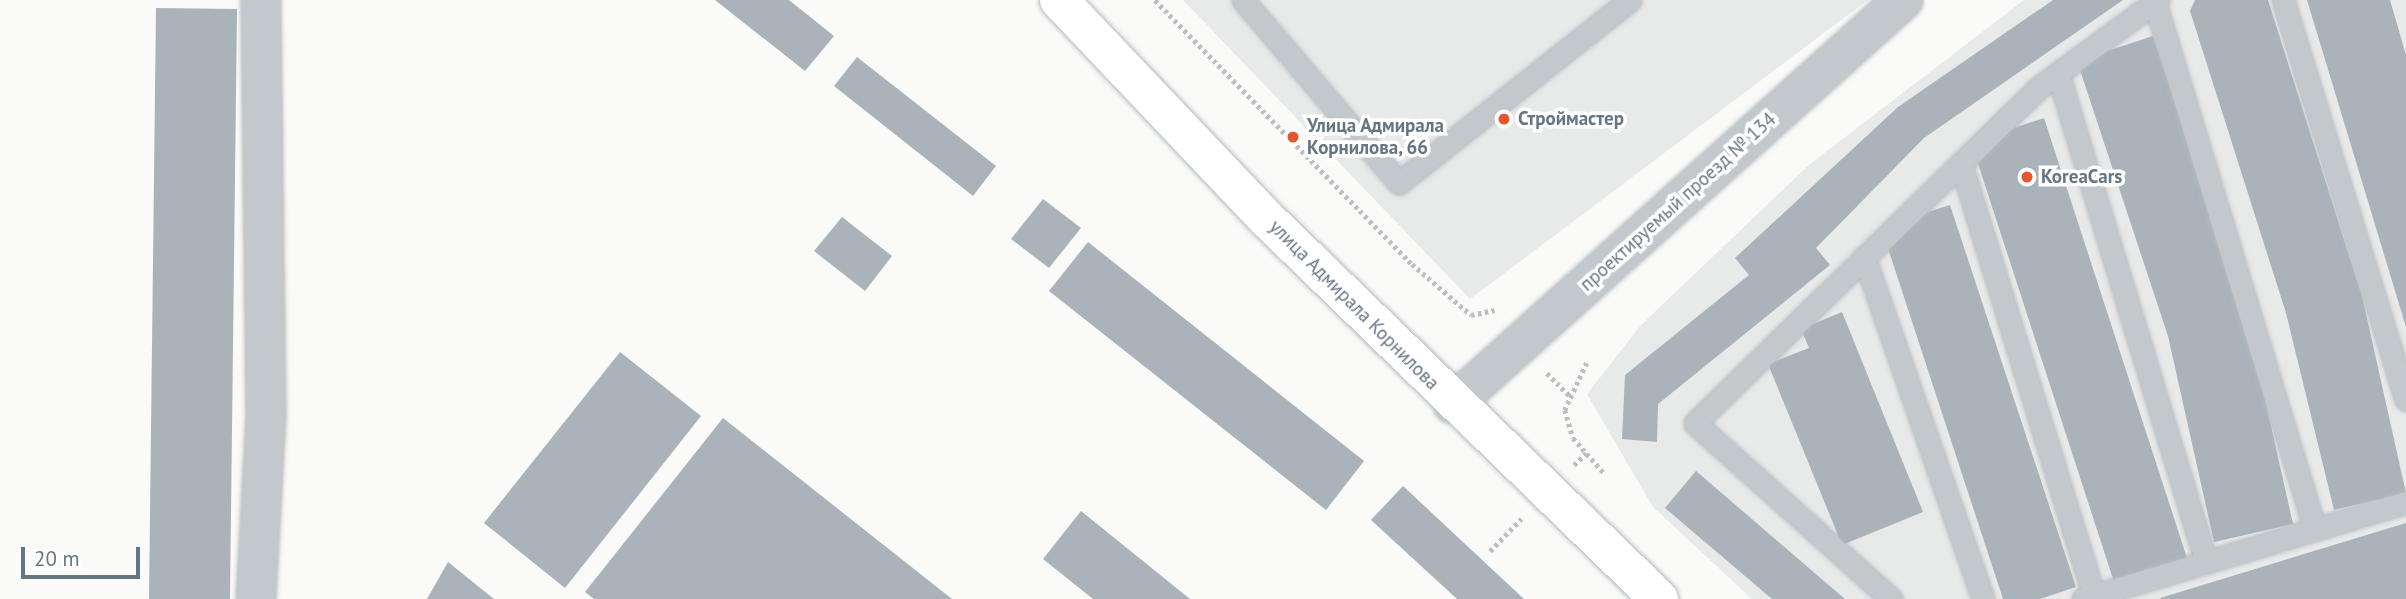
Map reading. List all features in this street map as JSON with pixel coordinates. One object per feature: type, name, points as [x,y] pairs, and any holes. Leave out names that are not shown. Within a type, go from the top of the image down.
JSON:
[{"type":"main road","name":"улица Адмирала Корнилова","points":[[1059,0],[1453,404],[1659,599]]},
{"type":"street","points":[[256,599],[266,416],[261,0]]},
{"type":"street","name":"проектируемый проезд № 134","points":[[1453,404],[1903,0]]},
{"type":"lane","points":[[1243,0],[1399,183],[1630,0]]},
{"type":"lane","points":[[2283,0],[2406,400]]},
{"type":"lane","points":[[1891,599],[1695,423],[1864,257],[2058,74],[2157,1],[2313,523]]},
{"type":"lane","points":[[2058,74],[2206,562]]},
{"type":"lane","points":[[1961,164],[2089,597],[2406,502]]},
{"type":"lane","points":[[1864,257],[1983,599]]},
{"type":"path","points":[[1155,0],[1412,264],[1471,314],[1487,316],[1503,303]]},
{"type":"path","points":[[1587,363],[1565,410],[1573,438],[1605,474]]},
{"type":"shaded area","name":"Строймастер","points":[[1183,0],[1868,0],[1470,299]]},
{"type":"shaded area","points":[[2024,0],[2406,0],[2406,599],[1752,599],[1653,507],[1587,394],[1641,325],[1810,164]]},
{"type":"building","points":[[715,0],[789,0],[834,36],[805,71]]},
{"type":"building","points":[[2053,0],[2123,0],[1924,138],[1816,248],[1830,265],[1658,404],[1657,442],[1622,439],[1625,375],[1749,275],[1735,258],[1898,107]]},
{"type":"building","points":[[2195,0],[2268,0],[2362,296],[2406,493],[2334,510],[2286,313],[2190,11]]},
{"type":"building","points":[[2307,0],[2390,0],[2406,55],[2406,327]]},
{"type":"building","points":[[156,8],[237,9],[230,599],[149,599]]},
{"type":"building","points":[[2153,36],[2250,332],[2293,524],[2214,542],[2168,336],[2077,61]]},
{"type":"building","points":[[857,57],[996,166],[973,196],[834,86]]},
{"type":"building","points":[[2044,118],[2187,558],[2114,582],[1971,142]]},
{"type":"building","points":[[1043,199],[1081,228],[1049,268],[1011,239]]},
{"type":"building","points":[[1950,205],[2076,587],[2040,599],[2003,599],[1881,227]]},
{"type":"building","points":[[842,217],[892,256],[865,291],[814,251]]},
{"type":"building","points":[[1088,242],[1364,461],[1326,510],[1049,291]]},
{"type":"building","points":[[1842,312],[1923,512],[1842,545],[1768,364],[1809,348],[1801,329]]},
{"type":"building","points":[[620,352],[701,416],[565,588],[484,523]]},
{"type":"building","points":[[723,418],[952,599],[594,599],[585,592]]},
{"type":"building","points":[[1696,471],[1845,599],[1772,599],[1665,508]]},
{"type":"building","points":[[1403,486],[1524,599],[1457,599],[1371,520]]},
{"type":"building","points":[[1081,511],[1190,599],[1093,599],[1043,559]]},
{"type":"building","points":[[2406,523],[2406,599],[2160,598]]},
{"type":"building","points":[[448,562],[494,599],[427,599]]},
{"type":"place","name":"Строймастер","points":[[1504,119]]},
{"type":"place","name":"Улица Адмирала Корнилова, 66","points":[[1293,137]]},
{"type":"place","name":"KoreaCars","points":[[2027,177]]}]
